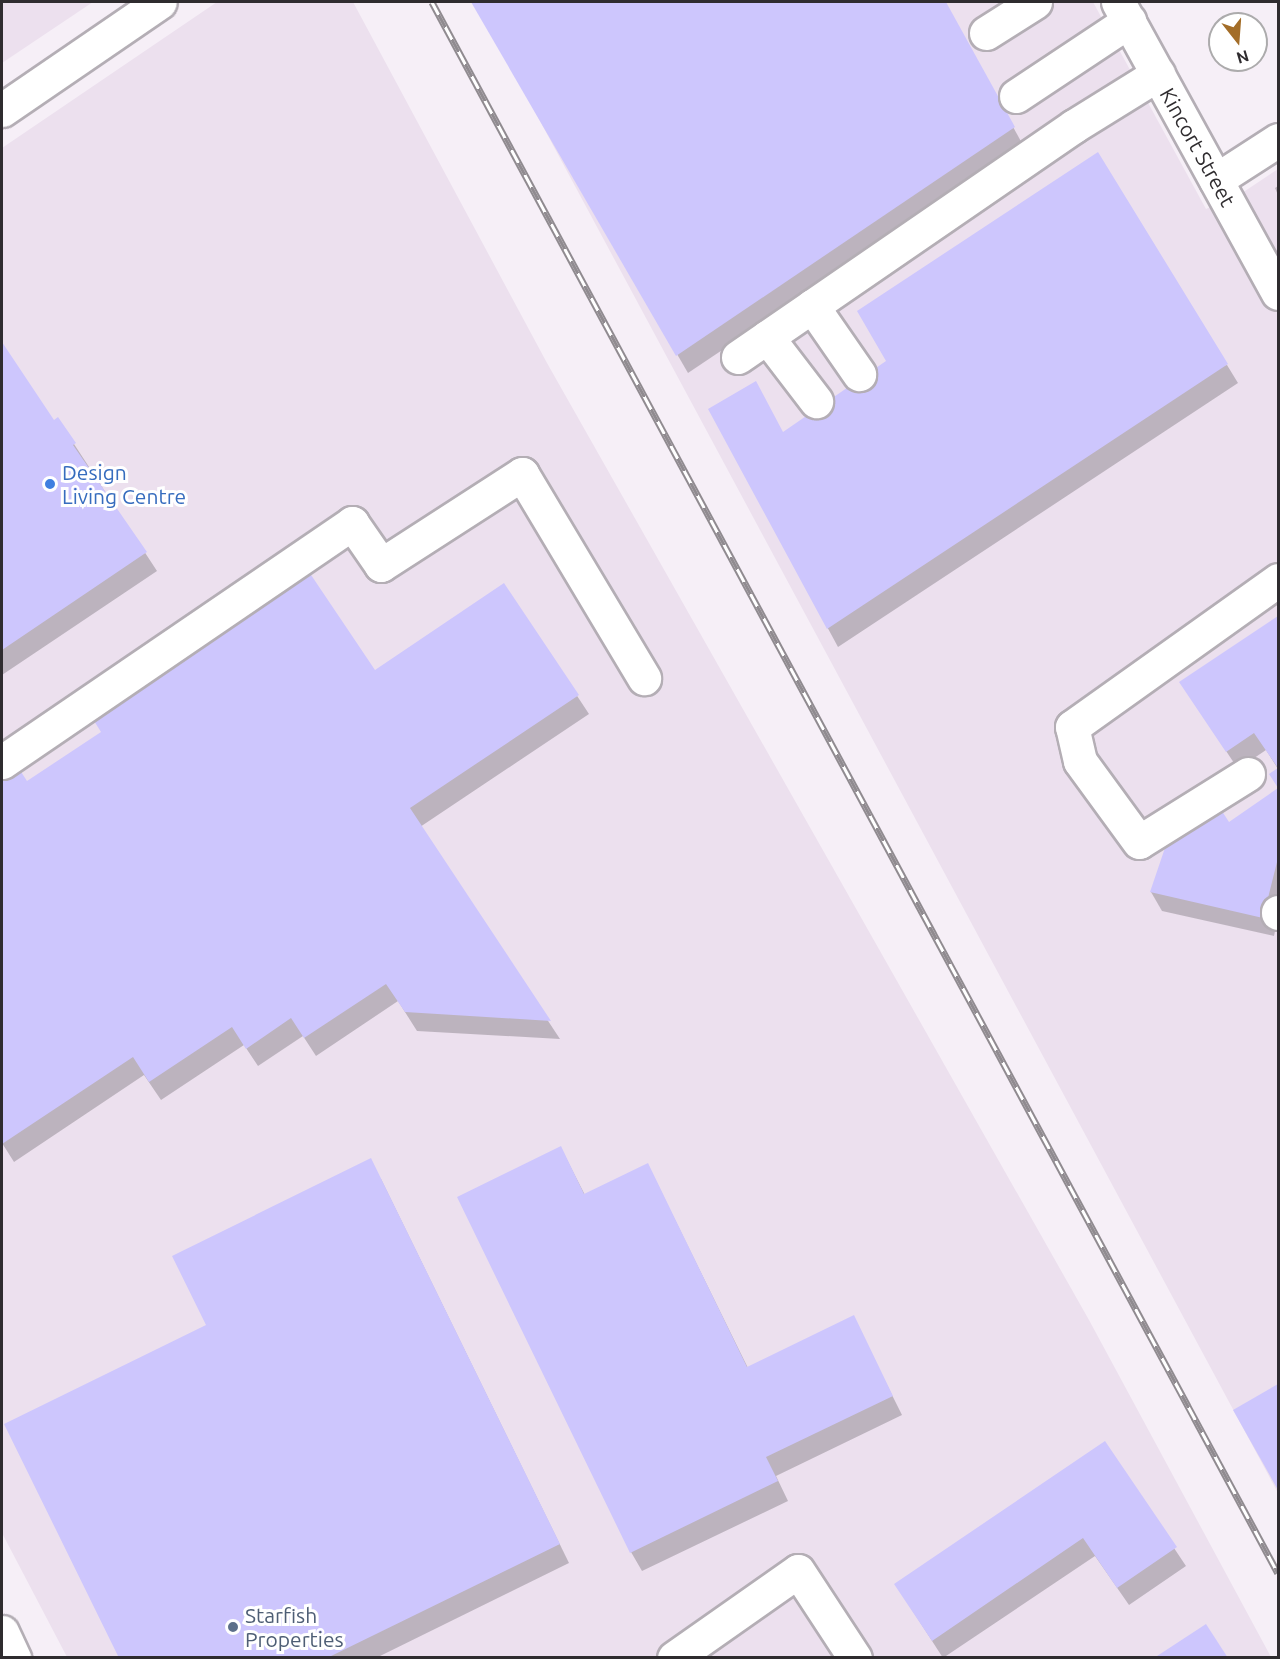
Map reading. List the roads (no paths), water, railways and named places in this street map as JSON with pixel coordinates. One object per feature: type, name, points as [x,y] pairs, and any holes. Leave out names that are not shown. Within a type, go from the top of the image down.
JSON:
[{"type":"street","points":[[2,110],[160,2]]},
{"type":"street","points":[[986,33],[1035,2]]},
{"type":"street","points":[[1016,96],[1123,11]]},
{"type":"street","name":"Kincort Street","points":[[1123,11],[1278,293]]},
{"type":"street","points":[[738,357],[1074,126],[1158,74]]},
{"type":"street","points":[[1216,180],[1278,140]]},
{"type":"street","points":[[812,306],[859,374]]},
{"type":"street","points":[[767,337],[816,401]]},
{"type":"street","points":[[2,762],[352,523],[381,565],[522,474],[644,678]]},
{"type":"street","points":[[1248,774],[1139,842],[1080,761],[1072,728],[1278,580]]},
{"type":"street","points":[[674,1658],[798,1571],[855,1658]]},
{"type":"street","points":[[2,1632],[14,1658]]},
{"type":"railway","points":[[432,2],[1278,1573]]},
{"type":"place","name":"Design Living Centre","points":[[50,484]]},
{"type":"place","name":"Starfish Properties","points":[[233,1627]]}]
